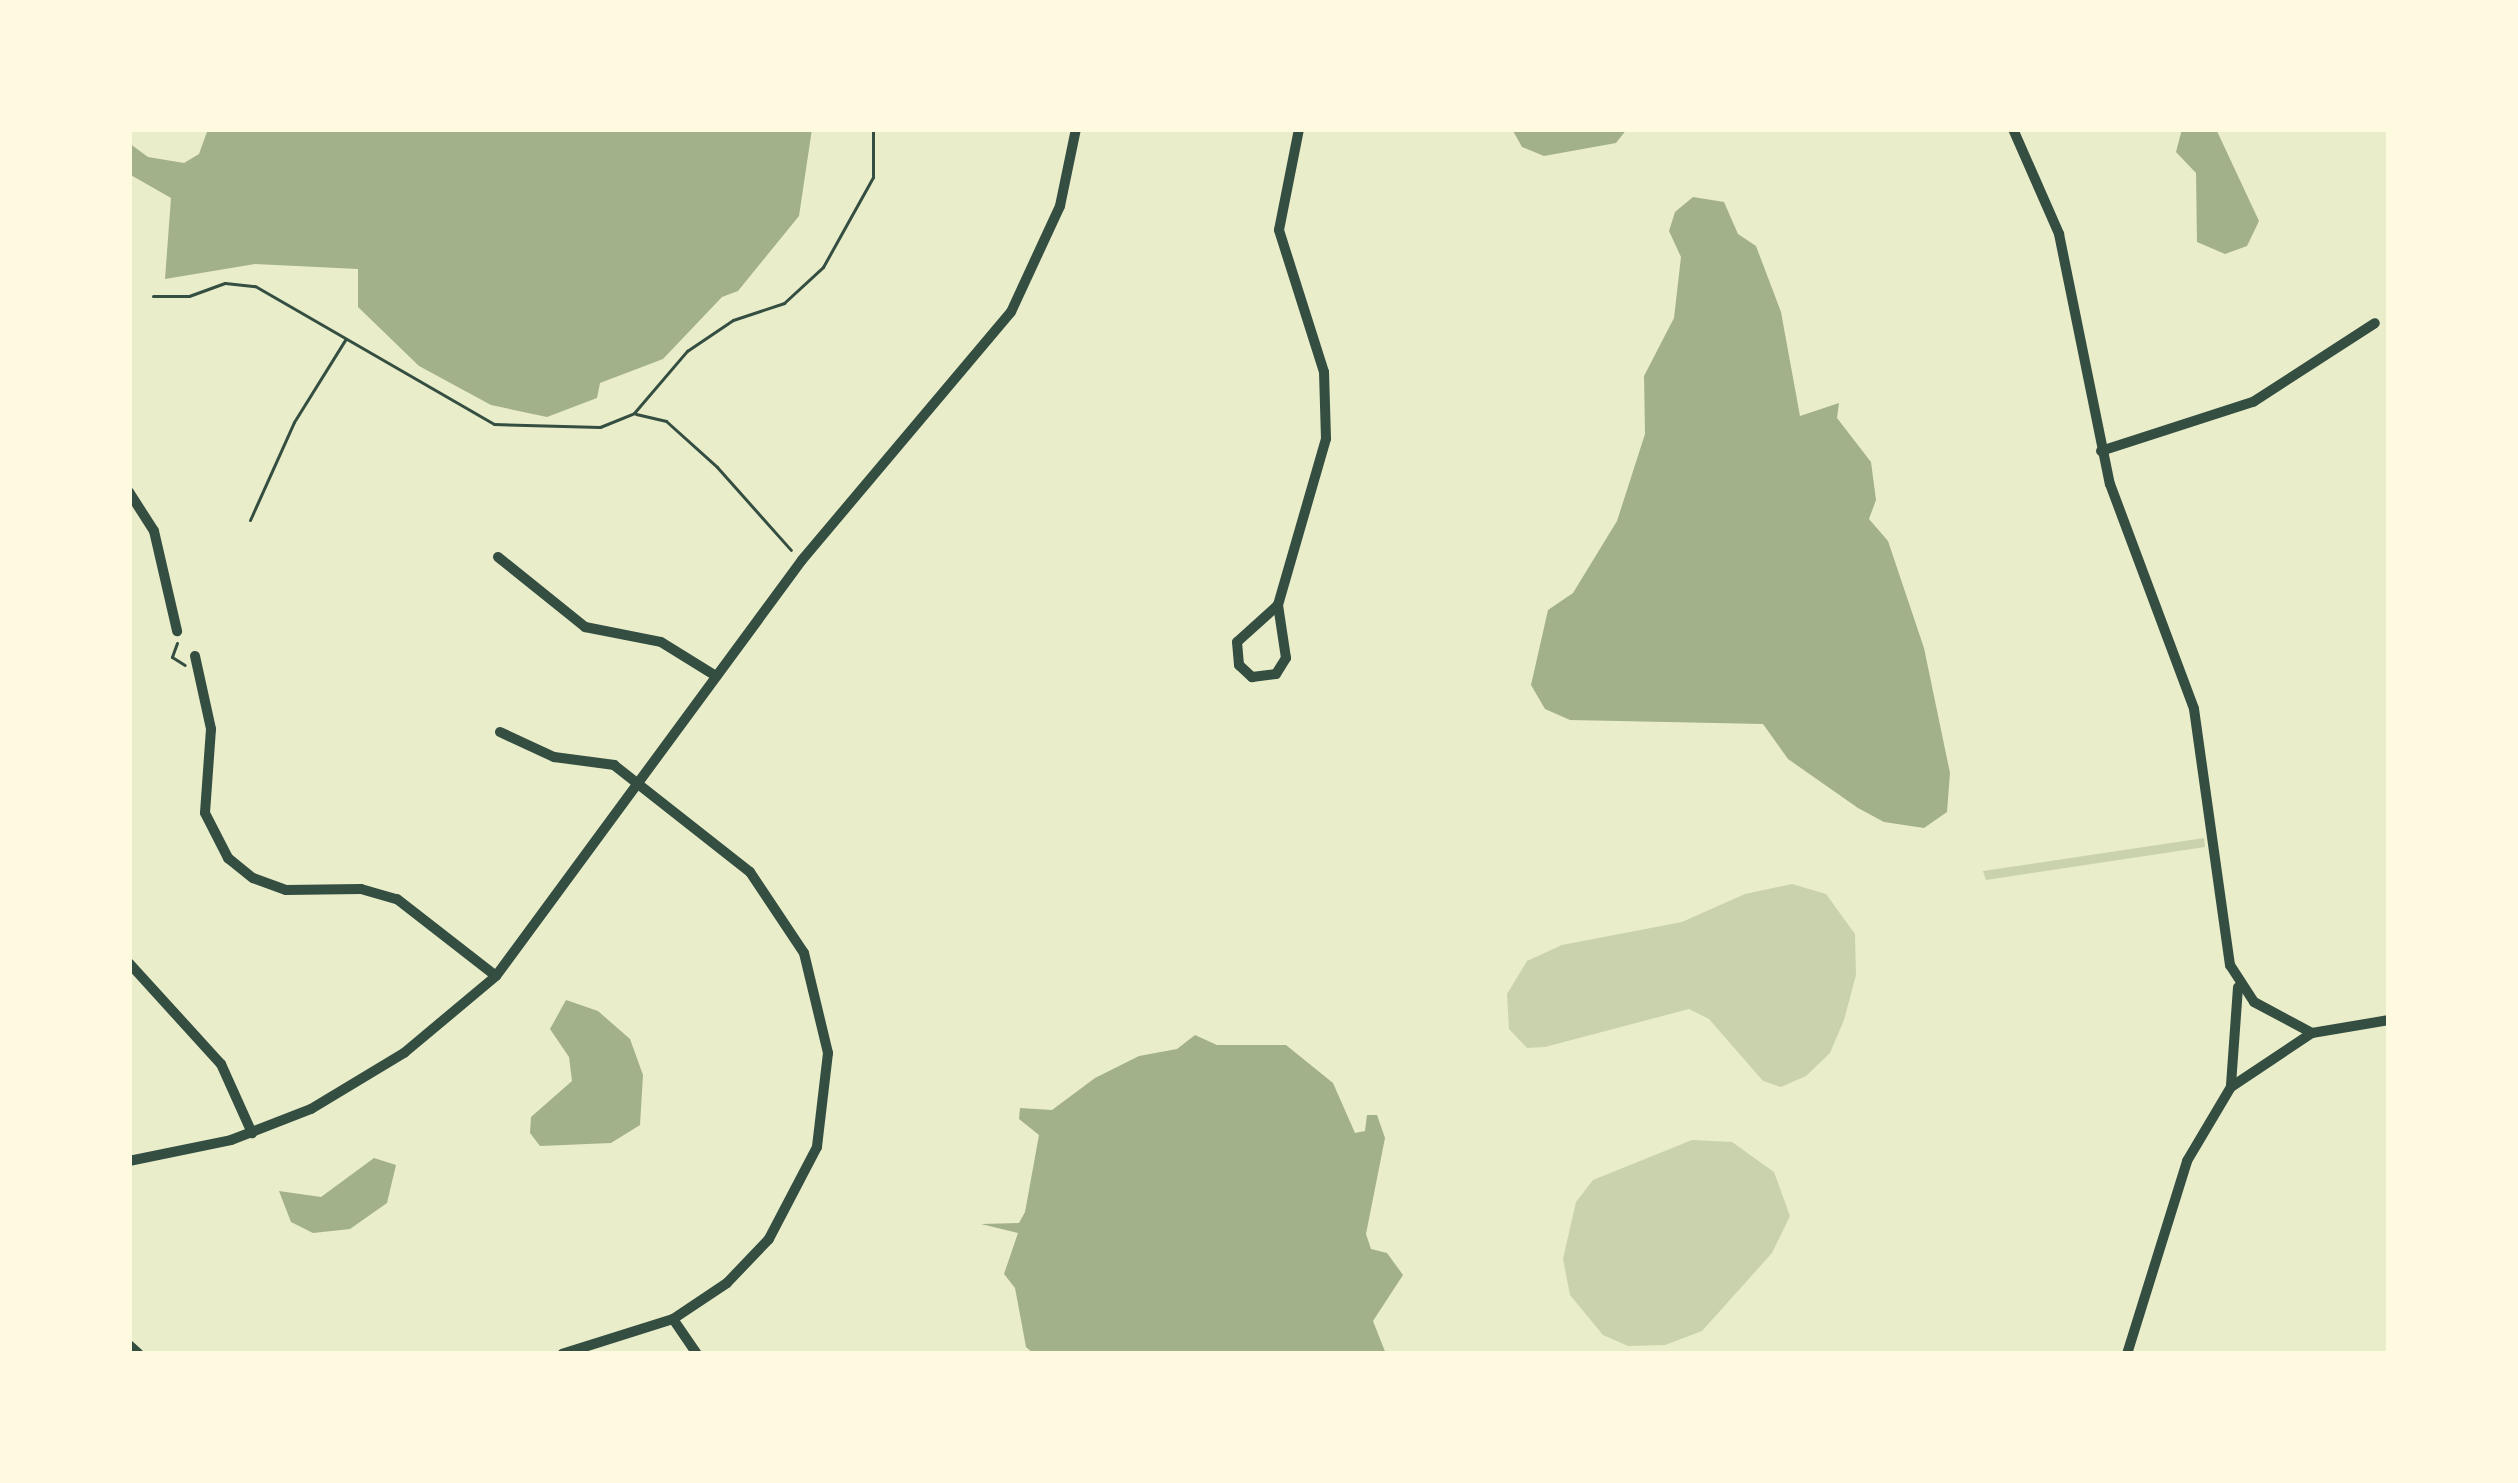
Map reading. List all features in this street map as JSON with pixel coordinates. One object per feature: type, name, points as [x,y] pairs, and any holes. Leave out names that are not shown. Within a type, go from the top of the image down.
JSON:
[{"type":"street","points":[[129,1161],[253,1133],[376,1072],[496,976],[823,534],[1011,312],[1060,206],[1076,129]]},
{"type":"street","points":[[1278,605],[1237,641],[1239,665],[1252,677],[1276,674],[1286,658],[1278,605],[1316,485],[1328,418],[1318,348],[1279,230],[1299,129]]},
{"type":"street","points":[[2013,129],[2059,234],[2101,452],[2194,709],[2221,928],[2238,987],[2231,1087]]},
{"type":"street","points":[[2101,452],[2253,403],[2375,323]]},
{"type":"street","points":[[129,493],[154,531],[177,631]]},
{"type":"street","points":[[498,557],[586,627],[661,642],[716,676]]},
{"type":"street","points":[[195,656],[211,729],[205,813],[228,858],[286,890],[361,889],[397,899],[496,976]]},
{"type":"street","points":[[500,732],[554,757],[604,761],[732,854],[773,897],[812,972],[828,1053],[820,1132],[795,1200],[739,1272],[674,1319],[562,1354]]},
{"type":"street","points":[[129,963],[221,1064],[253,1133]]},
{"type":"street","points":[[2238,987],[2266,1012],[2312,1033]]},
{"type":"street","points":[[2127,1354],[2187,1162],[2231,1087],[2312,1033],[2389,1020]]},
{"type":"street","points":[[674,1319],[697,1354]]},
{"type":"street","points":[[129,1345],[139,1354]]},
{"type":"path","points":[[153,296],[248,284],[509,429],[600,428],[634,413],[687,351],[733,320],[784,303],[824,267],[873,178],[873,129]]},
{"type":"path","points":[[250,520],[294,422],[346,338]]},
{"type":"path","points":[[634,413],[665,421],[787,548]]},
{"type":"shaded area","points":[[208,129],[812,129],[799,216],[738,291],[722,297],[663,359],[600,383],[597,398],[547,417],[491,405],[419,366],[358,307],[358,269],[255,264],[165,279],[171,198],[129,174],[129,143],[148,157],[184,163],[199,154]]},
{"type":"shaded area","points":[[1512,129],[1627,129],[1616,143],[1544,156],[1522,147]]},
{"type":"shaded area","points":[[2182,129],[2216,129],[2259,221],[2247,246],[2225,254],[2197,242],[2196,173],[2176,152]]},
{"type":"shaded area","points":[[1693,197],[1724,202],[1738,234],[1756,246],[1781,312],[1800,416],[1839,403],[1837,418],[1871,462],[1876,500],[1869,519],[1888,541],[1924,648],[1950,773],[1947,812],[1924,828],[1884,822],[1858,808],[1788,759],[1763,724],[1570,720],[1545,709],[1531,685],[1548,610],[1573,593],[1617,521],[1645,434],[1644,376],[1674,318],[1681,257],[1669,231],[1675,212]]},
{"type":"shaded area","points":[[2204,838],[2205,847],[1986,880],[1983,871]]},
{"type":"shaded area","points":[[1792,884],[1826,894],[1855,934],[1856,975],[1844,1020],[1830,1053],[1806,1076],[1781,1087],[1763,1081],[1709,1019],[1689,1009],[1545,1047],[1527,1048],[1509,1029],[1507,994],[1527,961],[1562,945],[1682,922],[1745,894]]},
{"type":"shaded area","points":[[566,1000],[598,1011],[630,1039],[643,1075],[640,1125],[611,1143],[540,1146],[530,1133],[531,1117],[572,1081],[569,1057],[550,1029]]},
{"type":"shaded area","points":[[1195,1035],[1217,1045],[1286,1045],[1333,1083],[1355,1133],[1365,1131],[1367,1115],[1377,1115],[1385,1138],[1366,1234],[1371,1249],[1387,1253],[1403,1275],[1373,1321],[1386,1354],[1034,1354],[1026,1347],[1015,1288],[1004,1274],[1018,1233],[981,1224],[1019,1223],[1025,1212],[1039,1135],[1019,1119],[1020,1108],[1052,1110],[1095,1078],[1139,1056],[1177,1049]]},
{"type":"shaded area","points":[[1692,1140],[1732,1142],[1774,1172],[1790,1216],[1772,1253],[1702,1331],[1665,1345],[1628,1346],[1603,1335],[1570,1295],[1563,1259],[1576,1202],[1593,1180]]},
{"type":"shaded area","points":[[374,1158],[396,1165],[387,1203],[350,1229],[313,1233],[291,1222],[279,1191],[321,1197]]}]
